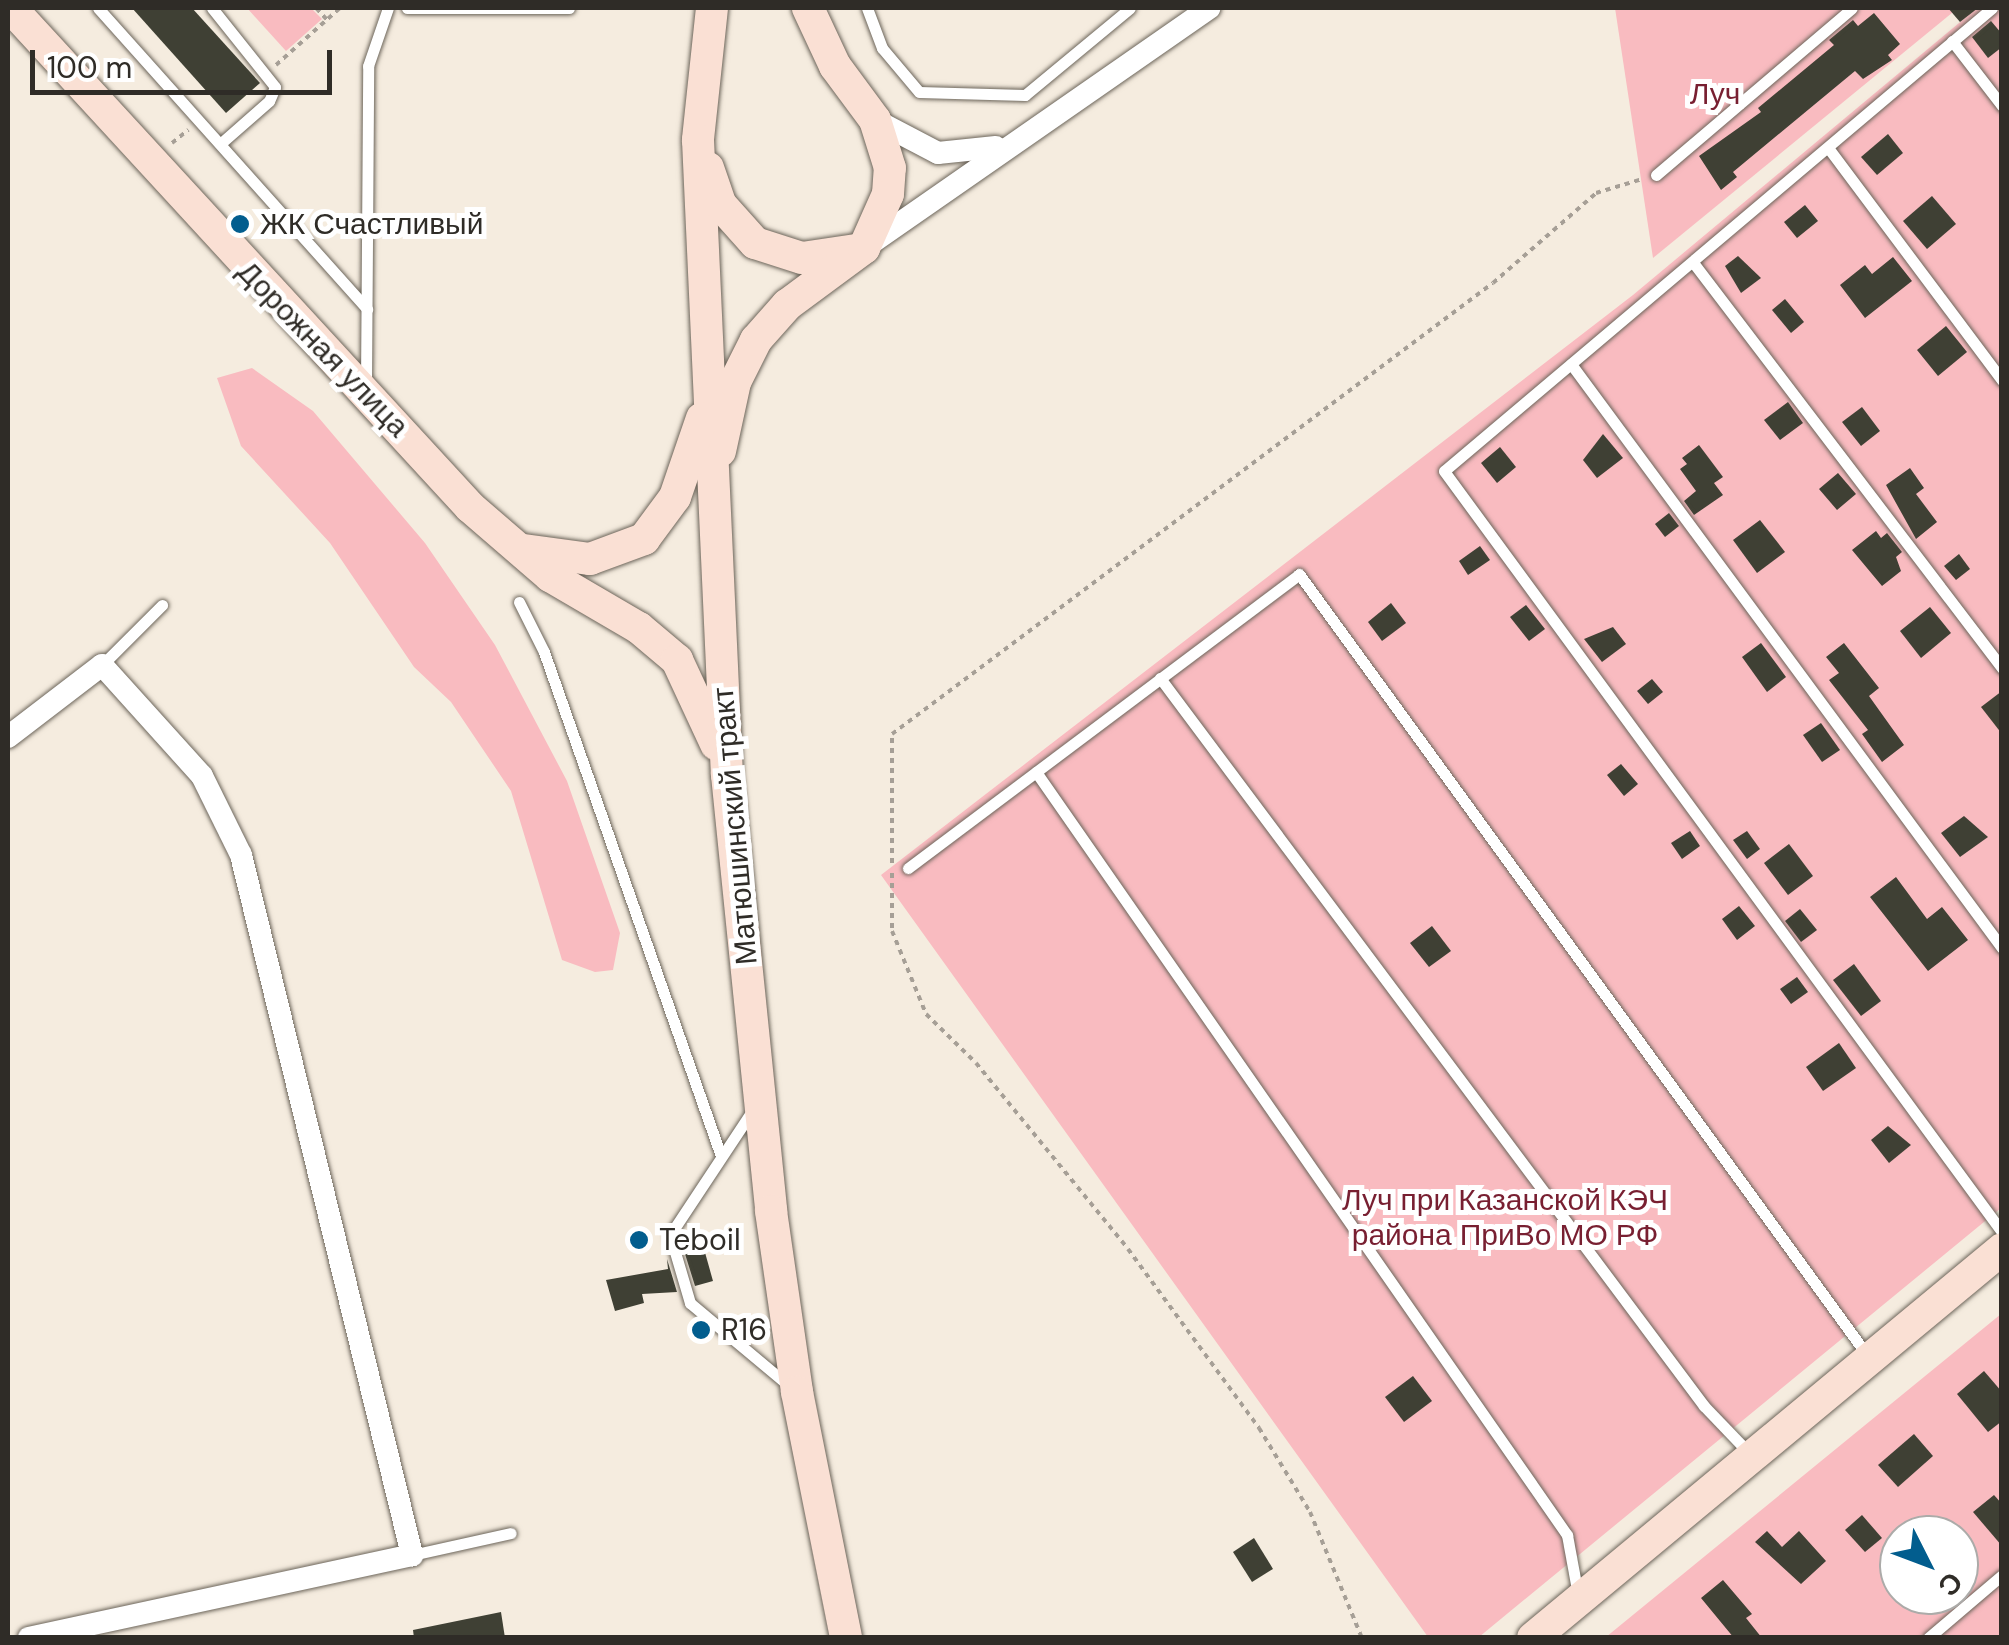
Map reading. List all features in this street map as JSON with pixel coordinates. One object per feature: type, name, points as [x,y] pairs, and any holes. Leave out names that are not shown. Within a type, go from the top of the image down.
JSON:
[{"type":"street","name":"Дорожная улица","points":[[11,8],[366,396],[436,467],[519,548],[677,660],[728,775]]},
{"type":"street","name":"Матюшинский тракт","points":[[712,8],[698,140],[706,404],[728,775],[760,1100],[797,1392],[846,1638]]},
{"type":"street","points":[[808,8],[835,66],[875,120],[890,168],[888,194],[864,248]]},
{"type":"street","points":[[712,490],[735,382],[756,340],[787,306],[1184,16],[1209,8]]},
{"type":"street","points":[[875,120],[938,153],[1004,145]]},
{"type":"street","points":[[698,140],[721,204],[756,243],[802,258],[864,248]]},
{"type":"street","points":[[519,548],[590,559],[644,540],[674,497],[706,404]]},
{"type":"street","points":[[8,737],[102,664],[202,776],[241,854],[412,1555],[29,1638]]},
{"type":"street","points":[[1533,1638],[2002,1249]]},
{"type":"lane","points":[[98,8],[367,309]]},
{"type":"lane","points":[[212,8],[269,71],[275,87],[269,102],[220,144]]},
{"type":"lane","points":[[366,396],[368,66],[388,8]]},
{"type":"lane","points":[[407,8],[569,8]]},
{"type":"lane","points":[[867,8],[882,48],[918,92],[1025,95],[1130,8]]},
{"type":"lane","points":[[1656,175],[1852,8]]},
{"type":"lane","points":[[1992,8],[1695,265],[1444,471],[2002,1232]]},
{"type":"lane","points":[[1952,41],[2002,106]]},
{"type":"lane","points":[[1829,149],[2002,380]]},
{"type":"lane","points":[[1695,265],[2002,668]]},
{"type":"lane","points":[[1572,364],[2002,948]]},
{"type":"lane","points":[[908,868],[1299,574],[1870,1358]]},
{"type":"lane","points":[[519,602],[544,652],[722,1156]]},
{"type":"lane","points":[[102,664],[162,605]]},
{"type":"lane","points":[[1160,678],[1704,1406],[1752,1456]]},
{"type":"lane","points":[[1036,772],[1567,1536],[1580,1599]]},
{"type":"lane","points":[[760,1100],[670,1236],[690,1304],[797,1392]]},
{"type":"lane","points":[[412,1555],[510,1533]]},
{"type":"lane","points":[[1928,1638],[2002,1575]]},
{"type":"path","points":[[316,8],[327,20]]},
{"type":"path","points":[[269,71],[340,8]]},
{"type":"path","points":[[1362,1638],[1310,1512],[1259,1428],[1128,1249],[976,1062],[926,1014],[892,930],[892,734],[1494,283],[1596,193],[1656,175]]},
{"type":"green space","points":[[247,8],[311,8],[322,19],[286,51]]},
{"type":"green space","name":"Луч","points":[[1615,8],[1958,8],[1653,258]]},
{"type":"green space","name":"Луч при Казанской КЭЧ района ПриВо МО РФ","points":[[1977,8],[2001,8],[2001,1208],[1479,1637],[1428,1637],[881,875],[1633,295]]},
{"type":"green space","points":[[252,368],[313,411],[425,543],[495,645],[567,781],[620,933],[613,970],[595,972],[562,960],[511,791],[451,702],[414,667],[330,543],[241,446],[217,378]]},
{"type":"green space","points":[[2001,1314],[2001,1637],[1606,1637]]},
{"type":"building","points":[[132,8],[192,8],[260,83],[226,113]]},
{"type":"building","points":[[1948,8],[1978,8],[1960,22]]},
{"type":"building","points":[[1874,13],[1900,44],[1888,55],[1892,60],[1863,79],[1855,71],[1733,172],[1737,177],[1721,190],[1699,156],[1761,112],[1758,108],[1834,45],[1829,40],[1853,20],[1858,26]]},
{"type":"building","points":[[1991,21],[2002,34],[2002,47],[1988,58],[1972,37]]},
{"type":"building","points":[[1888,134],[1903,153],[1877,175],[1861,157]]},
{"type":"building","points":[[1932,196],[1956,224],[1927,249],[1903,221]]},
{"type":"building","points":[[1805,205],[1818,221],[1797,238],[1784,222]]},
{"type":"building","points":[[1738,256],[1761,278],[1741,293],[1725,266]]},
{"type":"building","points":[[1893,257],[1912,281],[1865,318],[1840,285],[1865,265],[1872,274]]},
{"type":"building","points":[[1785,299],[1804,322],[1791,333],[1772,310]]},
{"type":"building","points":[[1946,326],[1967,352],[1938,376],[1917,350]]},
{"type":"building","points":[[1788,402],[1803,423],[1780,440],[1764,420]]},
{"type":"building","points":[[1862,407],[1880,431],[1861,446],[1842,422]]},
{"type":"building","points":[[1603,434],[1623,458],[1597,478],[1583,460]]},
{"type":"building","points":[[1699,445],[1723,477],[1714,483],[1723,495],[1694,515],[1684,501],[1696,491],[1680,469],[1687,464],[1682,458]]},
{"type":"building","points":[[1500,447],[1516,467],[1497,483],[1481,463]]},
{"type":"building","points":[[1910,468],[1924,488],[1916,494],[1937,522],[1916,539],[1886,485]]},
{"type":"building","points":[[1838,473],[1856,494],[1837,510],[1819,489]]},
{"type":"building","points":[[1669,513],[1679,526],[1665,537],[1655,524]]},
{"type":"building","points":[[1760,520],[1785,552],[1757,573],[1733,540]]},
{"type":"building","points":[[1876,531],[1881,538],[1887,533],[1902,552],[1896,557],[1901,571],[1882,586],[1852,550]]},
{"type":"building","points":[[1480,546],[1490,560],[1468,575],[1459,561]]},
{"type":"building","points":[[1959,554],[1970,569],[1956,580],[1944,566]]},
{"type":"building","points":[[1391,603],[1406,623],[1382,641],[1368,622]]},
{"type":"building","points":[[1526,605],[1545,629],[1529,641],[1510,617]]},
{"type":"building","points":[[1930,607],[1951,633],[1921,658],[1900,631]]},
{"type":"building","points":[[1613,627],[1626,644],[1602,662],[1584,639]]},
{"type":"building","points":[[1761,643],[1786,677],[1767,692],[1742,657]]},
{"type":"building","points":[[1844,643],[1879,688],[1869,696],[1904,745],[1882,762],[1862,734],[1868,730],[1829,680],[1839,673],[1826,657]]},
{"type":"building","points":[[1652,679],[1663,692],[1648,704],[1637,691]]},
{"type":"building","points":[[2002,691],[2002,734],[1981,707]]},
{"type":"building","points":[[1821,723],[1840,750],[1822,762],[1803,735]]},
{"type":"building","points":[[1621,764],[1638,784],[1624,796],[1607,775]]},
{"type":"building","points":[[1964,816],[1988,837],[1960,857],[1941,833]]},
{"type":"building","points":[[1690,831],[1700,846],[1682,859],[1671,843]]},
{"type":"building","points":[[1747,831],[1760,849],[1747,859],[1733,840]]},
{"type":"building","points":[[1789,844],[1813,876],[1788,895],[1764,863]]},
{"type":"building","points":[[1896,877],[1927,919],[1942,907],[1968,940],[1928,971],[1870,897]]},
{"type":"building","points":[[1739,906],[1755,926],[1737,940],[1722,919]]},
{"type":"building","points":[[1800,909],[1817,930],[1801,942],[1785,921]]},
{"type":"building","points":[[1432,926],[1451,951],[1429,967],[1410,943]]},
{"type":"building","points":[[1854,964],[1881,1001],[1861,1016],[1833,980]]},
{"type":"building","points":[[1797,977],[1808,992],[1791,1004],[1780,989]]},
{"type":"building","points":[[1839,1043],[1856,1068],[1823,1091],[1806,1067]]},
{"type":"building","points":[[1888,1126],[1911,1145],[1889,1163],[1871,1140]]},
{"type":"building","points":[[704,1249],[713,1281],[695,1286],[685,1254]]},
{"type":"building","points":[[667,1259],[677,1292],[642,1294],[644,1303],[615,1311],[606,1280],[668,1269]]},
{"type":"building","points":[[1984,1371],[2002,1392],[2002,1421],[1988,1432],[1957,1394]]},
{"type":"building","points":[[1413,1376],[1432,1401],[1404,1422],[1385,1397]]},
{"type":"building","points":[[1914,1434],[1933,1456],[1898,1487],[1878,1465]]},
{"type":"building","points":[[1994,1495],[2002,1504],[2002,1546],[1979,1515],[1973,1512]]},
{"type":"building","points":[[1862,1515],[1879,1535],[1879,1540],[1865,1552],[1845,1530]]},
{"type":"building","points":[[1767,1531],[1782,1547],[1799,1531],[1826,1561],[1801,1584],[1755,1542]]},
{"type":"building","points":[[1254,1538],[1273,1569],[1252,1582],[1233,1552]]},
{"type":"building","points":[[1723,1580],[1752,1614],[1746,1618],[1762,1638],[1734,1638],[1701,1598]]},
{"type":"building","points":[[501,1612],[505,1638],[414,1638],[413,1630]]},
{"type":"place","name":"ЖК Счастливый","points":[[240,224]]},
{"type":"place","name":"Teboil","points":[[639,1240]]},
{"type":"place","name":"R16","points":[[701,1330]]}]
